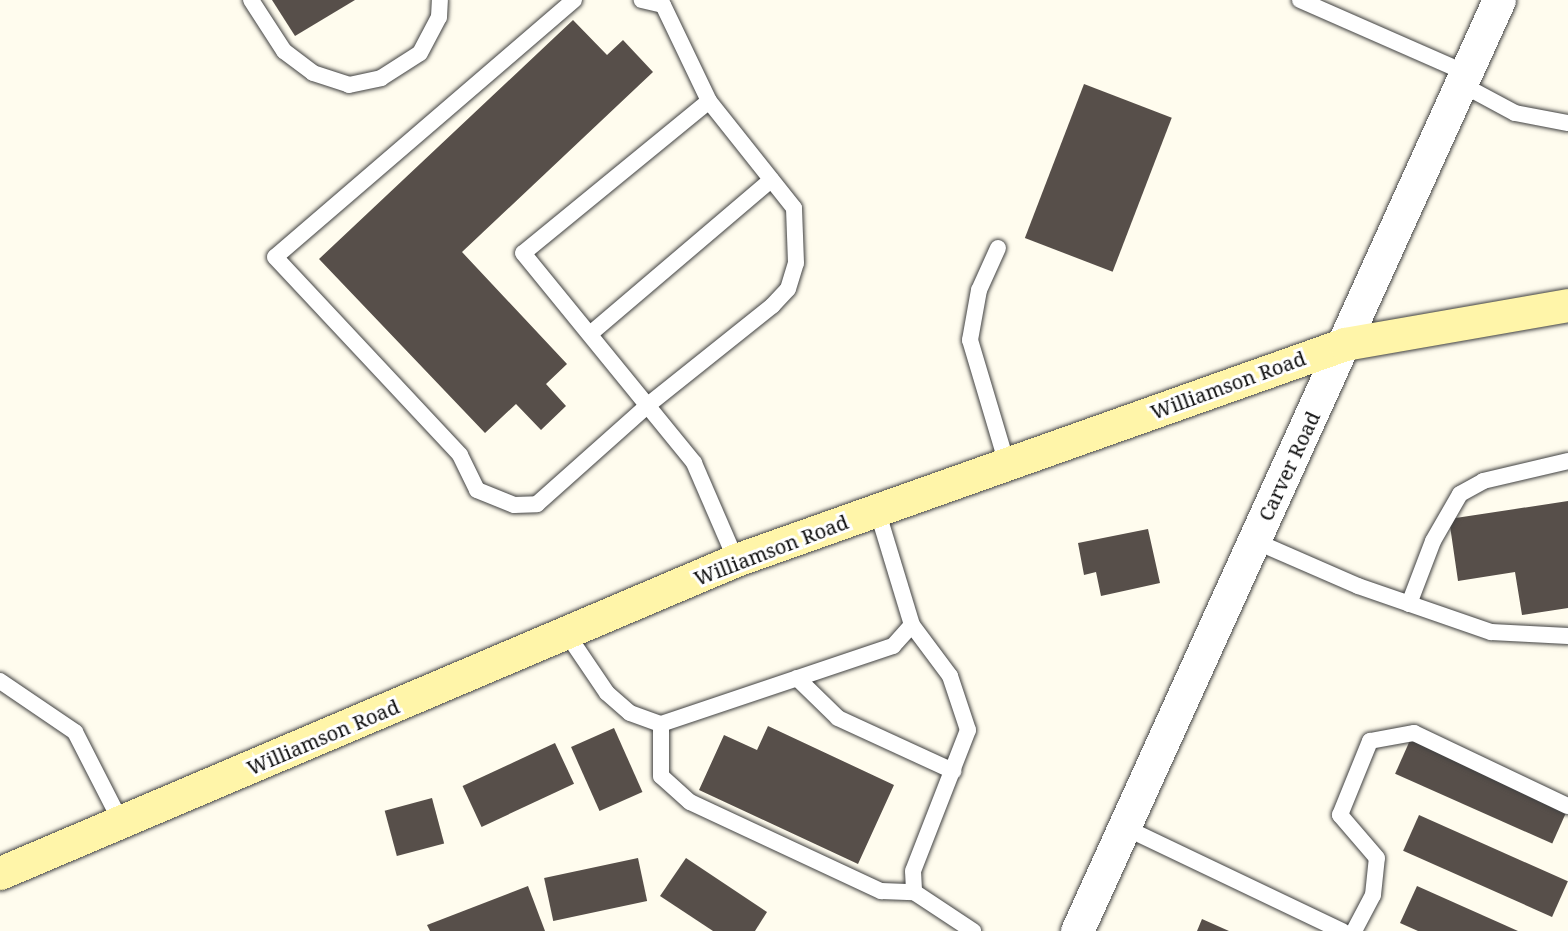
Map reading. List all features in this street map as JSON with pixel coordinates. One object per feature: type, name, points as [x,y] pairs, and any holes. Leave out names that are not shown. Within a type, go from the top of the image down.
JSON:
[{"type":"main road","name":"Williamson Road","points":[[0,873],[567,634],[736,560],[1345,344],[1568,305]]},
{"type":"street","name":"Carver Road","points":[[1077,931],[1499,0]]},
{"type":"lane","points":[[251,0],[284,51],[313,73],[349,85],[381,78],[420,53],[439,17],[440,0]]},
{"type":"lane","points":[[574,0],[275,257],[460,455],[477,490],[514,506],[537,504],[648,405],[788,289],[796,263],[794,208],[709,101],[663,5],[642,0]]},
{"type":"lane","points":[[1300,0],[1464,79],[1515,113],[1568,123]]},
{"type":"lane","points":[[709,101],[523,253],[694,463],[736,560]]},
{"type":"lane","points":[[590,334],[771,180]]},
{"type":"lane","points":[[998,248],[979,290],[970,340],[1007,464]]},
{"type":"lane","points":[[1409,604],[1433,541],[1460,494],[1483,481],[1568,461]]},
{"type":"lane","points":[[877,510],[912,624],[951,676],[965,708],[968,730],[913,871],[914,892]]},
{"type":"lane","points":[[1255,541],[1409,604],[1491,632],[1568,636]]},
{"type":"lane","points":[[567,634],[607,693],[630,713],[661,724],[893,646],[912,624]]},
{"type":"lane","points":[[797,678],[838,718],[952,771]]},
{"type":"lane","points":[[0,681],[75,732],[121,822]]},
{"type":"lane","points":[[661,724],[662,776],[690,802],[881,891],[914,892],[973,931]]},
{"type":"lane","points":[[1354,931],[1373,895],[1377,858],[1340,815],[1371,741],[1414,733],[1568,806]]},
{"type":"lane","points":[[1124,827],[1342,931]]},
{"type":"building","points":[[272,0],[355,0],[295,36]]},
{"type":"building","points":[[573,20],[607,55],[623,40],[653,72],[462,252],[567,364],[546,384],[566,406],[541,430],[516,404],[485,433],[319,259]]},
{"type":"building","points":[[1084,84],[1172,118],[1113,272],[1025,238]]},
{"type":"building","points":[[1568,501],[1568,608],[1522,615],[1515,572],[1458,581],[1449,519]]},
{"type":"building","points":[[1148,529],[1160,583],[1101,596],[1096,572],[1084,575],[1078,543]]},
{"type":"building","points":[[768,726],[894,785],[858,864],[699,790],[724,735],[757,750]]},
{"type":"building","points":[[614,728],[642,792],[600,811],[571,747]]},
{"type":"building","points":[[1411,738],[1568,808],[1552,844],[1395,774]]},
{"type":"building","points":[[555,743],[574,784],[482,827],[463,786]]},
{"type":"building","points":[[432,798],[444,843],[397,856],[385,811]]},
{"type":"building","points":[[1419,815],[1568,881],[1552,917],[1403,851]]},
{"type":"building","points":[[638,858],[647,901],[553,921],[544,878]]},
{"type":"building","points":[[686,858],[767,912],[755,931],[713,931],[660,896]]},
{"type":"building","points":[[528,886],[545,931],[430,931],[427,925]]},
{"type":"building","points":[[1417,886],[1518,931],[1418,931],[1400,923]]},
{"type":"building","points":[[1202,919],[1229,931],[1197,931]]}]
